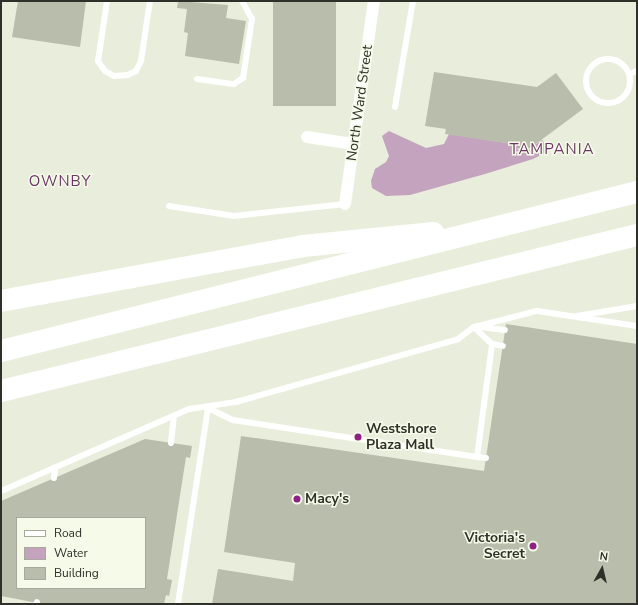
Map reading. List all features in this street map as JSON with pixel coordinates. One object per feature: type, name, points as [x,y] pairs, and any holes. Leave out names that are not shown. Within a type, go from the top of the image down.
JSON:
[{"type":"highway","points":[[1,351],[637,192]]},
{"type":"highway","points":[[1,301],[303,246],[366,238],[460,231],[513,223]]},
{"type":"highway","points":[[1,391],[637,236]]},
{"type":"street","name":"North Ward Street","points":[[345,204],[374,1]]},
{"type":"street","points":[[307,137],[354,144]]},
{"type":"lane","points":[[107,1],[98,61],[105,71],[114,76],[128,75],[136,71],[141,61],[150,1]]},
{"type":"lane","points":[[197,79],[234,84],[243,78],[252,19],[242,1]]},
{"type":"lane","points":[[396,107],[413,1]]},
{"type":"lane","points":[[613,60],[620,63],[629,74],[629,88],[621,100],[614,102],[607,103],[594,98],[586,86],[588,72],[598,61],[613,60]]},
{"type":"lane","points":[[629,74],[637,71]]},
{"type":"lane","points":[[169,206],[234,216],[345,204]]},
{"type":"lane","points":[[570,317],[637,306]]},
{"type":"lane","points":[[1,491],[189,409],[208,408],[458,339],[474,326],[537,312],[637,326]]},
{"type":"lane","points":[[474,326],[505,330]]},
{"type":"lane","points":[[474,326],[492,344],[503,346]]},
{"type":"lane","points":[[477,457],[492,344]]},
{"type":"lane","points":[[208,408],[233,420],[486,458]]},
{"type":"lane","points":[[178,604],[208,408]]},
{"type":"lane","points":[[171,443],[174,416]]},
{"type":"lane","points":[[54,478],[55,468]]},
{"type":"water","points":[[389,131],[426,148],[444,144],[449,134],[519,145],[525,152],[542,140],[549,147],[543,154],[533,159],[485,174],[410,195],[386,196],[372,188],[371,181],[375,169],[386,162],[389,156],[382,136]]},
{"type":"building","points":[[18,1],[86,1],[80,47],[12,37]]},
{"type":"building","points":[[178,1],[228,5],[226,18],[246,21],[239,64],[185,56],[188,33],[184,32],[187,9],[177,8]]},
{"type":"building","points":[[273,1],[336,1],[336,106],[273,106]]},
{"type":"building","points":[[434,72],[537,87],[556,73],[583,109],[525,152],[519,145],[445,134],[446,129],[425,126]]},
{"type":"building","points":[[506,324],[637,344],[637,604],[212,604],[218,569],[293,581],[295,563],[224,552],[241,436],[484,471]]},
{"type":"building","points":[[145,439],[192,446],[190,458],[186,457],[167,579],[172,580],[169,596],[166,595],[164,604],[43,604],[1,596],[1,501]]},
{"type":"place","name":"Westshore Plaza Mall","points":[[358,437]]},
{"type":"place","name":"Macy's","points":[[297,499]]},
{"type":"place","name":"Victoria's Secret","points":[[533,546]]},
{"type":"district","name":"TAMPANIA","points":[[552,150]]},
{"type":"district","name":"OWNBY","points":[[60,182]]}]
